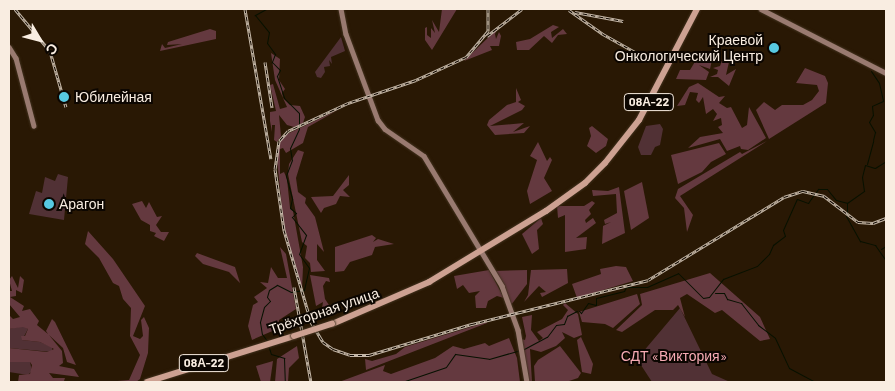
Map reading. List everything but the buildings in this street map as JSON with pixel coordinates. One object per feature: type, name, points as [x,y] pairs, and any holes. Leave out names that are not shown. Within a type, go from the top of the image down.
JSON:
[{"type":"highway","name":"Трёхгорная улица","points":[[147,382],[332,324],[402,296],[460,264],[479,248],[500,239],[566,197],[606,163],[639,120],[697,9]]},
{"type":"main road","points":[[341,9],[347,38],[378,120],[424,156],[485,258],[513,313],[527,382]]},
{"type":"main road","points":[[761,9],[886,74]]},
{"type":"main road","points":[[9,47],[16,58],[34,126]]},
{"type":"main road","points":[[485,258],[486,249],[500,239]]},
{"type":"main road","points":[[460,264],[479,254],[485,258]]},
{"type":"green space","points":[[341,37],[345,51],[331,57],[332,64],[329,60],[330,66],[324,67],[325,72],[321,78],[317,77],[315,72]]},
{"type":"green space","points":[[660,124],[663,129],[660,145],[655,147],[651,155],[641,155],[638,147],[646,126]]},
{"type":"green space","name":"Арагон","points":[[58,174],[68,177],[64,220],[29,214],[36,191],[42,193],[45,177],[55,181]]},
{"type":"green space","name":"СДТ «Виктория»","points":[[680,308],[712,374],[730,382],[652,382],[637,359]]},
{"type":"green space","points":[[23,326],[28,329],[22,340],[40,342],[52,347],[52,352],[9,348],[9,329]]},
{"type":"green space","points":[[9,362],[30,362],[32,371],[28,375],[9,372]]},
{"type":"shaded area","points":[[442,9],[457,9],[432,50],[425,40],[425,28],[427,27],[427,35],[431,38],[431,28],[435,33],[432,20],[439,32]]},
{"type":"shaded area","points":[[553,25],[559,27],[551,32],[552,38],[563,29],[567,34],[558,35],[552,43],[544,36],[529,50],[517,50],[516,42],[530,39]]},
{"type":"shaded area","points":[[498,28],[495,34],[496,39],[499,32],[501,36],[499,46],[490,46],[492,50],[464,61]]},
{"type":"shaded area","points":[[210,29],[216,31],[216,39],[160,51],[162,44],[165,48],[182,44],[167,45],[168,42]]},
{"type":"shaded area","points":[[702,50],[701,60],[711,57],[712,60],[710,69],[699,65],[709,72],[706,80],[676,79],[680,70],[690,70]]},
{"type":"shaded area","points":[[271,53],[280,59],[279,80],[285,89],[282,93],[283,98],[275,80]]},
{"type":"shaded area","points":[[723,58],[729,62],[726,75],[736,69],[729,86],[718,77],[710,77],[717,74],[718,70],[713,68],[720,66]]},
{"type":"shaded area","points":[[805,68],[825,76],[828,83],[826,103],[769,139],[756,110],[764,102],[775,110],[782,105],[803,105],[812,100],[819,91],[817,85],[796,83]]},
{"type":"shaded area","points":[[698,83],[719,97],[725,96],[719,103],[727,108],[731,107],[742,128],[747,125],[749,107],[766,138],[748,150],[741,149],[740,146],[727,151],[720,139],[688,148],[700,137],[723,133],[718,127],[722,125],[721,118],[713,121],[717,114],[713,109],[706,114],[703,97],[699,103],[696,100],[698,93],[690,92],[685,105],[677,106],[689,87]]},
{"type":"shaded area","points":[[273,84],[280,109],[287,107],[283,98],[290,105],[300,106],[305,117],[303,123],[294,127],[287,125],[279,115],[281,136],[277,142],[274,140],[275,125],[272,125],[272,132],[270,121],[270,112],[276,111],[270,85]]},
{"type":"shaded area","points":[[516,88],[521,100],[518,102],[525,106],[522,110],[490,126],[524,123],[513,132],[530,126],[524,133],[495,135],[487,125],[489,120],[507,105],[516,102]]},
{"type":"shaded area","points":[[338,110],[308,127],[303,143],[286,153],[283,148],[280,149],[280,174],[284,172],[287,179],[290,208],[293,211],[303,267],[302,289],[284,227],[276,151],[283,136]]},
{"type":"shaded area","points":[[592,126],[608,139],[606,146],[596,153],[587,146],[591,136],[589,128]]},
{"type":"shaded area","points":[[767,141],[680,196],[693,215],[687,232],[684,208],[675,198],[678,189],[740,152],[742,154]]},
{"type":"shaded area","points":[[538,142],[547,161],[550,157],[552,160],[544,178],[552,191],[530,204],[527,191],[537,160],[530,156]]},
{"type":"shaded area","points":[[719,143],[726,154],[711,162],[702,172],[678,184],[671,155]]},
{"type":"shaded area","points":[[298,150],[304,152],[296,178],[298,192],[306,198],[305,203],[315,217],[324,252],[317,244],[317,260],[325,271],[311,272],[310,263],[305,258],[307,246],[302,242],[288,174],[289,164]]},
{"type":"shaded area","points":[[349,175],[349,185],[343,190],[350,197],[340,196],[336,204],[324,208],[321,213],[311,197],[333,196]]},
{"type":"shaded area","points":[[642,182],[649,218],[631,230],[624,191]]},
{"type":"shaded area","points":[[619,187],[625,233],[602,244],[603,226],[611,222],[605,224],[604,220],[617,213],[616,194],[593,196],[592,190],[608,191]]},
{"type":"shaded area","points":[[142,201],[146,208],[149,202],[157,217],[162,216],[156,225],[161,232],[169,232],[164,241],[154,236],[156,233],[150,231],[150,225],[141,220],[132,204]]},
{"type":"shaded area","points":[[592,201],[595,203],[589,210],[591,214],[585,220],[586,223],[593,218],[596,223],[576,238],[587,237],[586,249],[565,252],[565,215],[558,218],[557,206],[584,206]]},
{"type":"shaded area","points":[[541,218],[543,224],[537,230],[539,249],[532,254],[522,234]]},
{"type":"shaded area","points":[[88,231],[113,259],[145,306],[133,336],[140,339],[143,336],[141,320],[144,317],[149,328],[148,353],[140,379],[136,382],[106,382],[129,380],[140,355],[130,336],[131,308],[123,299],[119,286],[113,283],[99,258],[85,244]]},
{"type":"shaded area","points":[[372,235],[376,238],[373,242],[378,239],[394,244],[375,247],[372,255],[350,262],[344,271],[335,272],[335,247]]},
{"type":"shaded area","points":[[280,247],[286,254],[296,309],[279,320],[277,329],[252,340],[248,326],[253,305],[258,302],[254,297],[267,288],[260,282],[268,283],[271,267],[278,278],[287,278]]},
{"type":"shaded area","points":[[197,253],[235,267],[240,283],[229,272],[203,264],[195,256]]},
{"type":"shaded area","points":[[616,266],[626,267],[633,281],[577,298],[572,284],[601,274],[600,269]]},
{"type":"shaded area","points":[[567,269],[568,283],[542,297],[540,293],[546,292],[539,286],[524,302],[528,295],[531,270]]},
{"type":"shaded area","points":[[489,270],[504,298],[497,296],[488,301],[486,308],[476,308],[475,296],[480,291],[469,293],[463,285],[457,289],[454,276]]},
{"type":"shaded area","points":[[527,270],[527,284],[511,305],[495,271]]},
{"type":"shaded area","points":[[710,273],[760,317],[770,339],[760,341],[722,310],[715,313],[687,294],[680,298],[685,317],[678,305],[673,310],[655,310],[622,332],[616,330],[642,305],[640,294]]},
{"type":"shaded area","points":[[310,275],[329,278],[330,282],[326,281],[323,286],[325,299],[333,311],[330,313],[321,315],[323,302],[316,306]]},
{"type":"shaded area","points":[[12,276],[18,288],[20,276],[24,280],[22,293],[16,290],[16,296],[10,297],[24,306],[22,311],[30,309],[39,321],[37,325],[48,334],[46,331],[52,319],[55,322],[76,365],[67,362],[63,348],[49,335],[62,351],[63,363],[59,366],[74,369],[79,377],[49,373],[53,378],[65,378],[64,381],[18,382],[19,375],[30,374],[32,365],[30,362],[9,362],[9,348],[47,352],[54,349],[40,342],[22,340],[21,336],[25,336],[28,329],[23,327],[9,329],[9,315],[13,319],[20,317],[9,304],[9,291],[12,291],[9,280]]},
{"type":"shaded area","points":[[637,294],[640,304],[613,328],[605,324],[582,322],[579,312]]},
{"type":"shaded area","points":[[565,303],[578,314],[582,335],[574,338],[562,332],[565,338],[556,346],[541,352],[530,349],[532,382],[527,382],[521,339],[525,340],[526,336],[522,317],[532,315],[531,330],[539,341],[543,338],[537,332],[562,319],[568,310],[563,305]]},
{"type":"shaded area","points":[[487,322],[366,370],[365,359],[372,361],[396,354],[405,347]]},
{"type":"shaded area","points":[[581,337],[593,364],[591,374],[582,372],[577,340]]},
{"type":"shaded area","points":[[509,338],[517,358],[520,382],[339,382],[385,365],[383,371],[391,374],[435,358],[453,346],[464,349],[485,343],[489,346]]},
{"type":"shaded area","points":[[297,346],[299,358],[289,368],[288,382],[275,382],[277,359]]},
{"type":"shaded area","points":[[560,346],[581,373],[578,378],[566,382],[535,382],[534,366],[538,360]]},
{"type":"shaded area","points":[[273,361],[270,382],[261,382],[256,366]]},
{"type":"waterway","points":[[266,9],[255,15],[269,32],[267,43],[275,54],[272,62],[280,70],[277,76],[284,98],[299,113],[299,129],[290,148],[292,160],[286,176],[292,199],[290,208],[296,213],[292,217],[306,235],[299,254],[309,268],[304,290],[291,292],[277,285],[269,290],[267,297],[270,301],[264,307],[260,322],[262,334],[267,341]]},
{"type":"waterway","points":[[871,71],[879,83],[883,101],[872,106],[873,115],[869,122],[875,132],[873,140]]},
{"type":"waterway","points":[[867,164],[873,141]]},
{"type":"waterway","points":[[847,203],[864,191],[862,177],[865,165],[875,168],[886,161]]},
{"type":"waterway","points":[[816,192],[818,189],[827,189],[836,200],[847,203],[847,212]]},
{"type":"waterway","points":[[579,311],[581,313],[588,303],[596,305],[596,298],[624,291],[626,287],[647,287],[678,273],[703,298],[709,297],[723,279],[757,266],[769,254],[773,245],[785,236],[783,230],[797,199],[808,203],[815,193]]},
{"type":"waterway","points":[[846,216],[860,241],[875,245],[886,261]]},
{"type":"waterway","points":[[881,249],[886,246]]},
{"type":"waterway","points":[[715,293],[724,293],[727,299],[741,303],[758,325],[775,338],[789,368],[815,382]]},
{"type":"waterway","points":[[524,349],[547,337],[556,325],[564,324],[567,316],[577,311]]},
{"type":"waterway","points":[[269,348],[271,354],[284,358],[285,382]]},
{"type":"waterway","points":[[402,382],[446,367],[455,354],[489,359],[521,350]]},
{"type":"railway","points":[[15,9],[50,51],[66,107]]},
{"type":"railway","points":[[245,9],[271,159]]},
{"type":"railway","points":[[488,9],[488,31],[466,57],[416,80],[348,103],[288,131],[279,141],[275,169],[284,230],[311,322],[323,342],[333,349],[350,355],[369,355],[472,324],[648,280],[784,197],[803,191],[824,196],[858,222],[873,223],[886,218]]},
{"type":"railway","points":[[487,36],[522,9]]},
{"type":"railway","points":[[569,10],[603,34],[644,57]]},
{"type":"railway","points":[[575,12],[623,21]]},
{"type":"railway","points":[[265,62],[272,107]]},
{"type":"railway","points":[[294,287],[311,382]]},
{"type":"place","name":"Краевой Онкологический Центр","points":[[774,48]]},
{"type":"place","name":"Юбилейная","points":[[64,97]]},
{"type":"place","name":"Арагон","points":[[49,204]]}]
